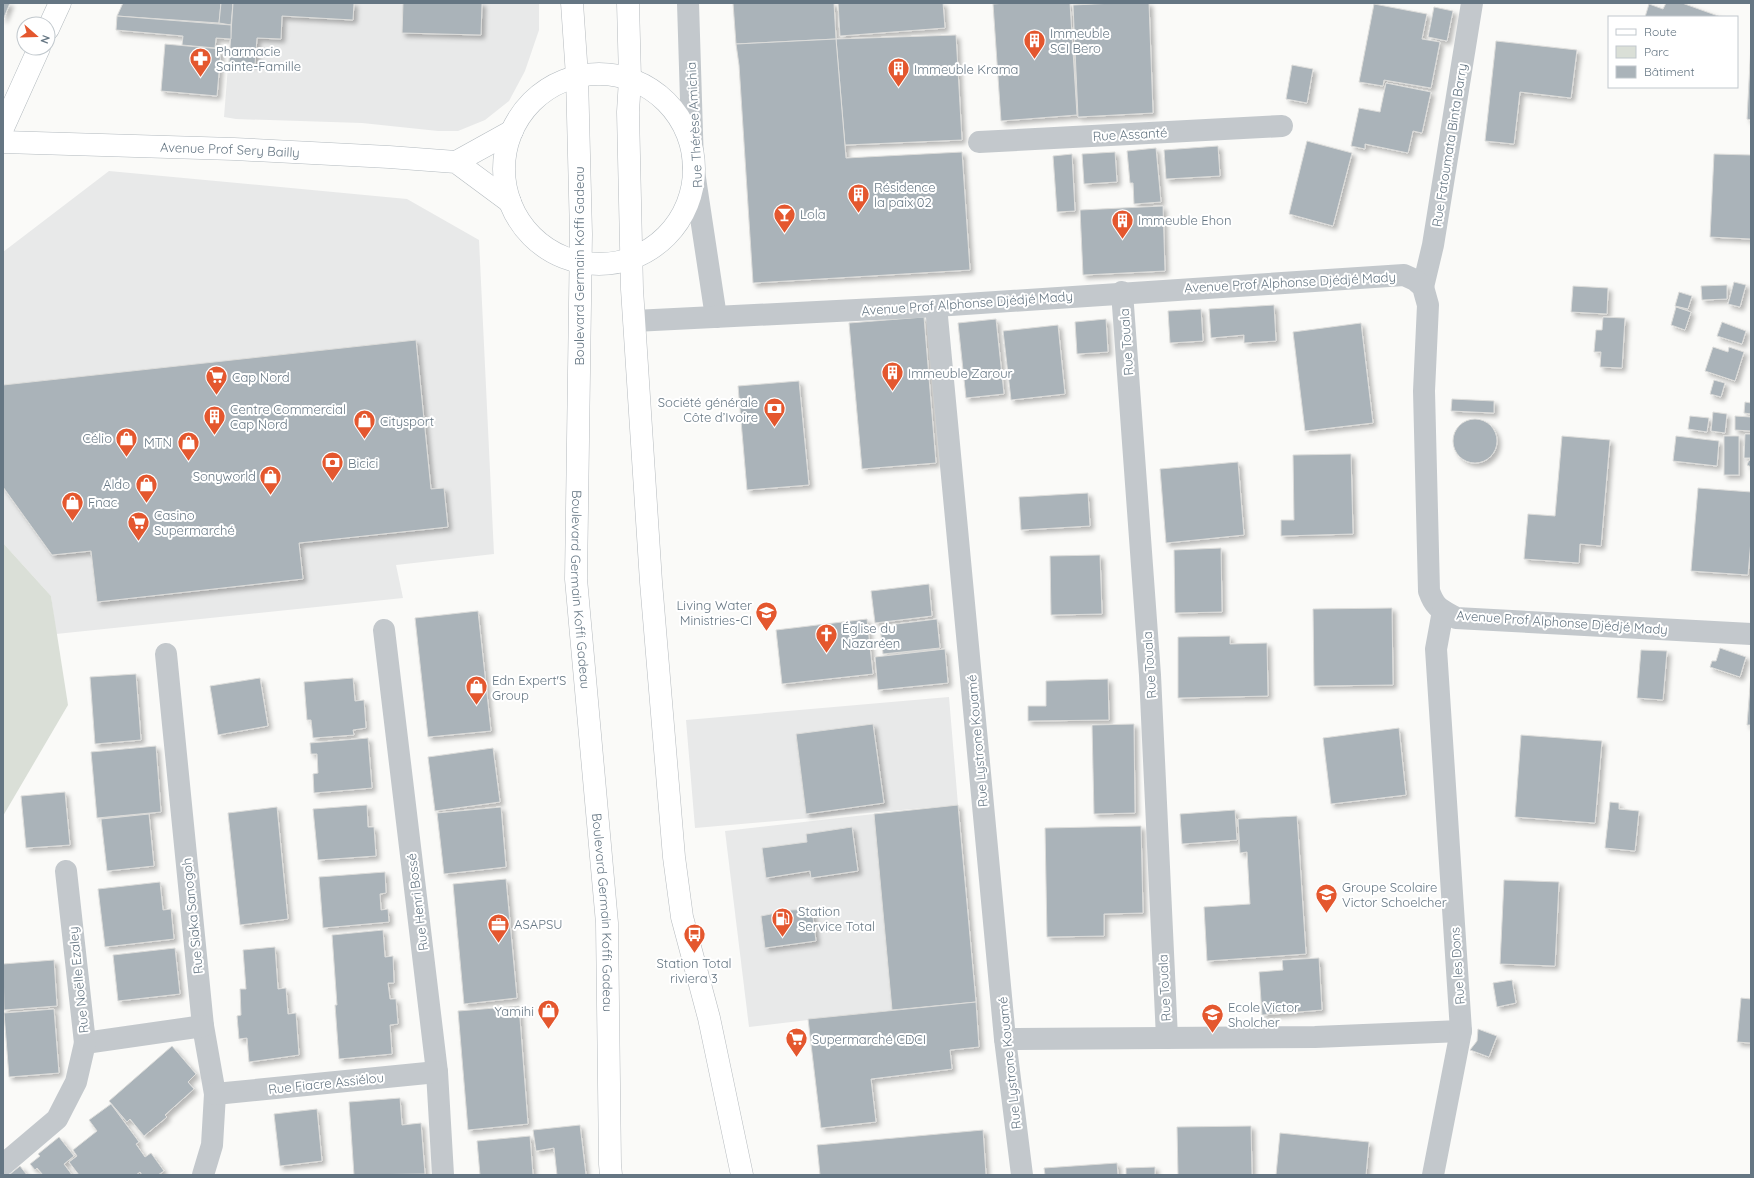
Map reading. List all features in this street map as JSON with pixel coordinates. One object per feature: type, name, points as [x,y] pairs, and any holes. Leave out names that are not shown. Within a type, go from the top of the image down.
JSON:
[{"type":"main road","points":[[54,16],[60,3]]},
{"type":"main road","name":"Boulevard Germain Koffi Gadeau","points":[[572,3],[577,76],[581,262],[576,579],[607,923],[610,1164],[612,1175]]},
{"type":"main road","points":[[628,3],[630,79],[628,112],[634,321],[651,582],[674,856],[682,917],[709,1018],[742,1175]]},
{"type":"main road","points":[[3,128],[35,56]]},
{"type":"main road","points":[[594,73],[612,74],[630,79],[648,88],[662,98],[675,113],[684,128],[690,147],[693,165],[692,183],[687,202],[678,220],[652,250],[632,259],[608,265],[581,262],[556,254],[530,234],[518,220],[510,202],[505,185],[504,165],[506,147],[512,131],[520,115],[540,94],[560,82],[577,76],[594,73]]},
{"type":"main road","points":[[510,202],[456,162],[512,131]]},
{"type":"main road","name":"Avenue Prof Sery Bailly","points":[[3,142],[234,149],[456,162]]},
{"type":"street","name":"Rue Thérèse Amichia","points":[[688,3],[693,165],[716,317]]},
{"type":"street","name":"Rue Fatoumata Binta Barry","points":[[1423,287],[1433,245],[1472,3]]},
{"type":"street","name":"Rue Assanté","points":[[979,142],[1282,126]]},
{"type":"street","name":"Avenue Prof Alphonse Djédjé Mady","points":[[634,321],[936,306],[1122,292],[1404,275],[1415,280],[1423,287],[1428,305],[1424,392],[1429,591],[1433,604],[1456,618],[1751,634]]},
{"type":"street","name":"Rue Touala","points":[[1122,292],[1150,675],[1167,1038]]},
{"type":"street","name":"Rue Lystrone Kouamé","points":[[936,306],[1005,1039],[1022,1175]]},
{"type":"street","name":"Rue les Dons","points":[[1433,1175],[1462,1031],[1436,649],[1443,611]]},
{"type":"street","name":"Rue Henri Bossé","points":[[384,630],[437,1072],[443,1175]]},
{"type":"street","name":"Rue Siaka Sanogoh","points":[[166,654],[203,1026],[215,1094],[212,1145],[202,1175]]},
{"type":"street","name":"Rue Noëlle Ezaley","points":[[66,871],[85,1043],[203,1026]]},
{"type":"street","points":[[1005,1039],[1315,1037],[1462,1031]]},
{"type":"street","points":[[3,1165],[57,1119],[76,1082],[85,1043]]},
{"type":"street","name":"Rue Fiacre Assiélou","points":[[215,1094],[437,1072]]},
{"type":"shaded area","points":[[233,3],[539,3],[539,30],[525,71],[509,101],[485,120],[458,131],[438,131],[362,123],[236,119],[224,117]]},
{"type":"shaded area","name":"Centre Commercial Cap Nord","points":[[109,171],[407,199],[479,240],[494,554],[396,565],[403,598],[56,634],[51,596],[3,543],[3,252]]},
{"type":"shaded area","points":[[949,697],[958,805],[695,828],[686,720]]},
{"type":"shaded area","points":[[874,814],[892,1010],[749,1027],[725,831]]},
{"type":"green space","points":[[3,543],[51,596],[68,705],[3,816]]},
{"type":"building","points":[[3,3],[10,3],[3,20]]},
{"type":"building","points":[[123,3],[221,3],[219,23],[117,16]]},
{"type":"building","points":[[221,3],[233,3],[231,25],[219,23]]},
{"type":"building","points":[[233,3],[354,3],[353,20],[282,16],[281,39],[257,38],[255,64],[229,62]]},
{"type":"building","points":[[403,3],[482,3],[481,35],[402,33]]},
{"type":"building","points":[[733,3],[834,3],[836,39],[736,44]]},
{"type":"building","points":[[838,3],[943,3],[945,28],[840,36]]},
{"type":"building","name":"Immeuble SCI Bero","points":[[1070,3],[1077,115],[1001,121],[993,4]]},
{"type":"building","points":[[1149,3],[1153,113],[1078,117],[1073,5]]},
{"type":"building","points":[[1666,3],[1682,3],[1718,16],[1645,16],[1649,4],[1663,9]]},
{"type":"building","points":[[1374,4],[1427,14],[1422,39],[1440,42],[1431,88],[1384,80],[1383,86],[1359,82]]},
{"type":"building","points":[[1434,7],[1453,11],[1447,41],[1428,37]]},
{"type":"building","points":[[117,16],[231,25],[231,39],[216,38],[215,48],[182,45],[183,36],[116,30]]},
{"type":"building","name":"Immeuble Krama","points":[[956,35],[962,140],[845,145],[836,39]]},
{"type":"building","name":"Résidence la paix 02","points":[[836,39],[846,158],[962,152],[970,270],[753,283],[739,65],[736,44]]},
{"type":"building","points":[[1496,41],[1577,50],[1571,98],[1520,92],[1514,144],[1485,141]]},
{"type":"building","points":[[1751,43],[1751,120],[1747,119]]},
{"type":"building","points":[[165,44],[221,49],[217,96],[161,91]]},
{"type":"building","points":[[1292,65],[1313,69],[1307,103],[1286,99]]},
{"type":"building","points":[[1386,83],[1431,92],[1422,133],[1413,131],[1408,153],[1365,144],[1365,149],[1351,146],[1359,108],[1380,112]]},
{"type":"building","points":[[1307,141],[1352,153],[1333,226],[1289,214]]},
{"type":"building","points":[[1218,146],[1220,176],[1166,179],[1164,150]]},
{"type":"building","points":[[1156,148],[1161,202],[1134,204],[1133,183],[1130,183],[1127,151]]},
{"type":"building","points":[[1115,152],[1117,182],[1084,184],[1082,154]]},
{"type":"building","points":[[1072,154],[1075,211],[1057,212],[1053,156]]},
{"type":"building","points":[[1714,154],[1751,155],[1751,239],[1710,237]]},
{"type":"building","name":"Immeuble Ehon","points":[[1163,206],[1165,271],[1083,275],[1080,210]]},
{"type":"building","points":[[1734,282],[1746,285],[1740,307],[1728,304]]},
{"type":"building","points":[[1727,285],[1727,299],[1702,300],[1701,286]]},
{"type":"building","points":[[1573,286],[1608,288],[1607,314],[1571,312]]},
{"type":"building","points":[[1679,292],[1692,296],[1688,309],[1675,306]]},
{"type":"building","points":[[1274,305],[1276,341],[1244,343],[1244,335],[1211,338],[1209,309]]},
{"type":"building","points":[[1676,307],[1691,312],[1685,330],[1671,325]]},
{"type":"building","points":[[1201,309],[1203,341],[1170,343],[1168,311]]},
{"type":"building","name":"Immeuble Zarour","points":[[924,317],[936,463],[862,469],[849,323]]},
{"type":"building","points":[[1603,317],[1625,318],[1622,368],[1600,367],[1601,352],[1594,352],[1596,330],[1602,330]]},
{"type":"building","points":[[996,319],[1004,394],[966,398],[958,323]]},
{"type":"building","points":[[1106,319],[1108,352],[1077,354],[1075,322]]},
{"type":"building","points":[[1722,322],[1746,331],[1742,344],[1717,336]]},
{"type":"building","points":[[1361,323],[1373,423],[1305,431],[1293,332]]},
{"type":"building","points":[[1058,325],[1065,394],[1011,400],[1003,331]]},
{"type":"building","name":"Centre Commercial Cap Nord","points":[[416,340],[431,489],[444,488],[448,527],[299,543],[303,579],[97,602],[91,551],[52,555],[3,487],[3,385]]},
{"type":"building","points":[[1713,347],[1728,352],[1729,347],[1744,352],[1735,381],[1705,371]]},
{"type":"building","points":[[1714,380],[1725,383],[1721,397],[1710,394]]},
{"type":"building","points":[[799,381],[809,485],[747,490],[738,386]]},
{"type":"building","points":[[1452,399],[1494,401],[1494,413],[1451,411]]},
{"type":"building","points":[[1745,402],[1751,403],[1751,414],[1744,413]]},
{"type":"building","points":[[1713,412],[1727,414],[1725,433],[1711,431]]},
{"type":"building","points":[[1690,416],[1709,418],[1707,432],[1688,429]]},
{"type":"building","points":[[1735,416],[1751,417],[1751,431],[1735,430]]},
{"type":"building","points":[[1471,419],[1479,419],[1484,420],[1491,425],[1496,432],[1496,450],[1491,457],[1484,462],[1471,463],[1463,460],[1456,453],[1453,445],[1453,437],[1456,429],[1463,422]]},
{"type":"building","points":[[1745,434],[1751,434],[1751,458],[1744,458]]},
{"type":"building","points":[[1562,436],[1610,440],[1601,546],[1580,544],[1579,563],[1524,559],[1528,514],[1555,516]]},
{"type":"building","points":[[1676,436],[1719,441],[1717,466],[1673,461]]},
{"type":"building","points":[[1724,436],[1739,436],[1739,475],[1724,475]]},
{"type":"building","points":[[1351,454],[1353,534],[1281,536],[1281,520],[1294,520],[1293,455]]},
{"type":"building","points":[[1749,460],[1751,461],[1751,467],[1747,465]]},
{"type":"building","points":[[1238,462],[1244,535],[1166,543],[1160,469]]},
{"type":"building","points":[[1698,488],[1751,492],[1751,540],[1748,575],[1691,571]]},
{"type":"building","points":[[1088,493],[1090,526],[1021,530],[1019,497]]},
{"type":"building","points":[[1221,548],[1222,612],[1175,613],[1174,550]]},
{"type":"building","points":[[1100,555],[1102,614],[1051,615],[1050,556]]},
{"type":"building","points":[[929,584],[932,616],[875,623],[871,591]]},
{"type":"building","points":[[1392,608],[1393,685],[1314,686],[1313,609]]},
{"type":"building","points":[[478,611],[491,731],[428,737],[415,618]]},
{"type":"building","points":[[867,619],[873,674],[782,684],[776,630]]},
{"type":"building","points":[[937,619],[940,648],[883,654],[880,626]]},
{"type":"building","points":[[1230,636],[1230,644],[1267,643],[1268,696],[1178,698],[1178,637]]},
{"type":"building","points":[[1720,648],[1746,657],[1740,677],[1710,667],[1712,661],[1716,661]]},
{"type":"building","points":[[945,649],[948,683],[878,690],[875,657]]},
{"type":"building","points":[[1641,650],[1667,651],[1663,700],[1637,698]]},
{"type":"building","points":[[136,674],[141,740],[95,744],[90,677]]},
{"type":"building","points":[[1751,674],[1751,725],[1747,725]]},
{"type":"building","points":[[260,678],[268,726],[218,735],[210,686]]},
{"type":"building","points":[[353,678],[355,701],[364,700],[366,728],[353,730],[354,735],[313,738],[311,720],[307,720],[304,682]]},
{"type":"building","points":[[1108,679],[1109,720],[1028,721],[1028,706],[1046,706],[1046,681]]},
{"type":"building","points":[[873,724],[884,803],[806,814],[796,734]]},
{"type":"building","points":[[1134,724],[1135,813],[1094,814],[1092,725]]},
{"type":"building","points":[[1399,728],[1406,795],[1331,804],[1323,738]]},
{"type":"building","points":[[1521,735],[1602,741],[1595,823],[1515,817]]},
{"type":"building","points":[[368,738],[372,788],[314,793],[313,774],[318,773],[317,754],[311,754],[310,743]]},
{"type":"building","points":[[156,746],[161,812],[97,818],[91,752]]},
{"type":"building","points":[[493,748],[500,802],[435,811],[428,757]]},
{"type":"building","points":[[65,792],[70,845],[26,848],[21,796]]},
{"type":"building","points":[[1610,802],[1619,803],[1619,809],[1639,811],[1635,851],[1605,848]]},
{"type":"building","points":[[367,805],[368,827],[374,827],[376,856],[318,860],[313,809]]},
{"type":"building","points":[[958,805],[976,1002],[892,1010],[874,814]]},
{"type":"building","points":[[277,807],[288,919],[240,925],[228,813]]},
{"type":"building","points":[[501,807],[506,867],[444,874],[437,813]]},
{"type":"building","points":[[1235,810],[1237,840],[1182,844],[1180,814]]},
{"type":"building","points":[[149,814],[154,866],[107,871],[101,819]]},
{"type":"building","points":[[1297,816],[1306,954],[1207,961],[1204,907],[1250,904],[1247,852],[1240,853],[1238,819]]},
{"type":"building","points":[[1141,826],[1143,913],[1104,914],[1104,936],[1047,937],[1045,828]]},
{"type":"building","points":[[852,827],[858,871],[811,878],[810,871],[766,878],[762,848],[807,842],[806,834]]},
{"type":"building","points":[[385,872],[386,893],[380,894],[381,910],[388,909],[389,922],[323,928],[319,877]]},
{"type":"building","points":[[506,879],[517,998],[464,1004],[453,884]]},
{"type":"building","points":[[1504,880],[1559,882],[1555,966],[1500,964]]},
{"type":"building","points":[[160,882],[163,910],[171,909],[174,939],[105,947],[98,889]]},
{"type":"building","points":[[812,909],[816,941],[765,948],[761,916],[791,910]]},
{"type":"building","points":[[383,930],[385,957],[393,956],[394,983],[388,983],[390,999],[396,999],[398,1024],[390,1025],[392,1054],[339,1059],[332,935]]},
{"type":"building","points":[[275,947],[278,989],[286,988],[288,1014],[296,1013],[299,1055],[249,1062],[247,1038],[239,1039],[237,1016],[241,1015],[240,989],[246,989],[243,950]]},
{"type":"building","points":[[175,948],[180,994],[118,1001],[113,955]]},
{"type":"building","points":[[1319,958],[1322,1010],[1262,1015],[1259,972],[1283,970],[1282,960]]},
{"type":"building","points":[[54,960],[57,1006],[4,1010],[3,964]]},
{"type":"building","points":[[1512,980],[1516,1003],[1497,1007],[1493,983]]},
{"type":"building","points":[[1741,998],[1751,999],[1751,1043],[1737,1042]]},
{"type":"building","points":[[976,1002],[979,1047],[950,1050],[952,1069],[871,1079],[876,1122],[821,1128],[808,1019]]},
{"type":"building","points":[[519,1006],[528,1124],[468,1130],[458,1011]]},
{"type":"building","points":[[54,1009],[59,1073],[9,1077],[4,1013]]},
{"type":"building","points":[[1478,1029],[1497,1036],[1489,1057],[1470,1050],[1477,1041]]},
{"type":"building","points":[[172,1046],[196,1074],[188,1082],[194,1089],[165,1115],[167,1117],[144,1136],[130,1119],[127,1122],[109,1101]]},
{"type":"building","points":[[400,1098],[402,1125],[421,1123],[425,1174],[354,1175],[349,1102]]},
{"type":"building","points":[[111,1104],[139,1142],[136,1144],[145,1157],[151,1153],[164,1171],[158,1175],[142,1175],[140,1172],[136,1175],[79,1175],[69,1162],[77,1156],[73,1150],[97,1131],[89,1120]]},
{"type":"building","points":[[317,1109],[322,1161],[280,1166],[274,1114]]},
{"type":"building","points":[[580,1125],[586,1175],[557,1175],[554,1148],[536,1151],[533,1130]]},
{"type":"building","points":[[1251,1126],[1252,1175],[1178,1175],[1177,1127]]},
{"type":"building","points":[[983,1130],[986,1175],[820,1175],[817,1145]]},
{"type":"building","points":[[1280,1133],[1369,1142],[1366,1175],[1276,1175]]},
{"type":"building","points":[[530,1136],[533,1175],[480,1175],[477,1141]]},
{"type":"building","points":[[59,1137],[74,1156],[64,1164],[72,1175],[43,1175],[37,1168],[35,1170],[30,1164],[40,1156],[38,1154]]},
{"type":"building","points":[[1117,1163],[1118,1175],[1045,1175],[1044,1168]]},
{"type":"building","points":[[20,1166],[27,1175],[9,1175]]},
{"type":"building","points":[[1155,1167],[1155,1175],[1126,1175],[1126,1168]]},
{"type":"place","name":"Immeuble SCI Bero","points":[[1035,60]]},
{"type":"place","name":"Pharmacie Sainte-Famille","points":[[201,78]]},
{"type":"place","name":"Immeuble Krama","points":[[899,88]]},
{"type":"place","name":"Résidence la paix 02","points":[[858,214]]},
{"type":"place","name":"Lola","points":[[784,234]]},
{"type":"place","name":"Immeuble Ehon","points":[[1123,240]]},
{"type":"place","name":"Immeuble Zarour","points":[[893,392]]},
{"type":"place","name":"Cap Nord","points":[[217,396]]},
{"type":"place","name":"Société générale Côte d’Ivoire","points":[[774,428]]},
{"type":"place","name":"Centre Commercial Cap Nord","points":[[214,436]]},
{"type":"place","name":"Citysport","points":[[365,440]]},
{"type":"place","name":"Célio","points":[[127,458]]},
{"type":"place","name":"MTN","points":[[188,462]]},
{"type":"place","name":"Bicici","points":[[332,482]]},
{"type":"place","name":"Sonyworld","points":[[271,496]]},
{"type":"place","name":"Aldo","points":[[146,504]]},
{"type":"place","name":"Fnac","points":[[72,522]]},
{"type":"place","name":"Casino Supermarché","points":[[139,542]]},
{"type":"place","name":"Living Water Ministries-CI","points":[[767,632]]},
{"type":"place","name":"Église du Nazaréen","points":[[827,654]]},
{"type":"place","name":"Edn Expert'S Group","points":[[477,706]]},
{"type":"place","name":"Groupe Scolaire Victor Schoelcher","points":[[1326,914]]},
{"type":"place","name":"Station Service Total","points":[[782,938]]},
{"type":"place","name":"ASAPSU","points":[[498,944]]},
{"type":"place","name":"Station Total riviera 3","points":[[694,954]]},
{"type":"place","name":"Yamihi","points":[[549,1030]]},
{"type":"place","name":"Ecole Victor Sholcher","points":[[1213,1034]]},
{"type":"place","name":"Supermarché CDCI","points":[[797,1058]]}]
